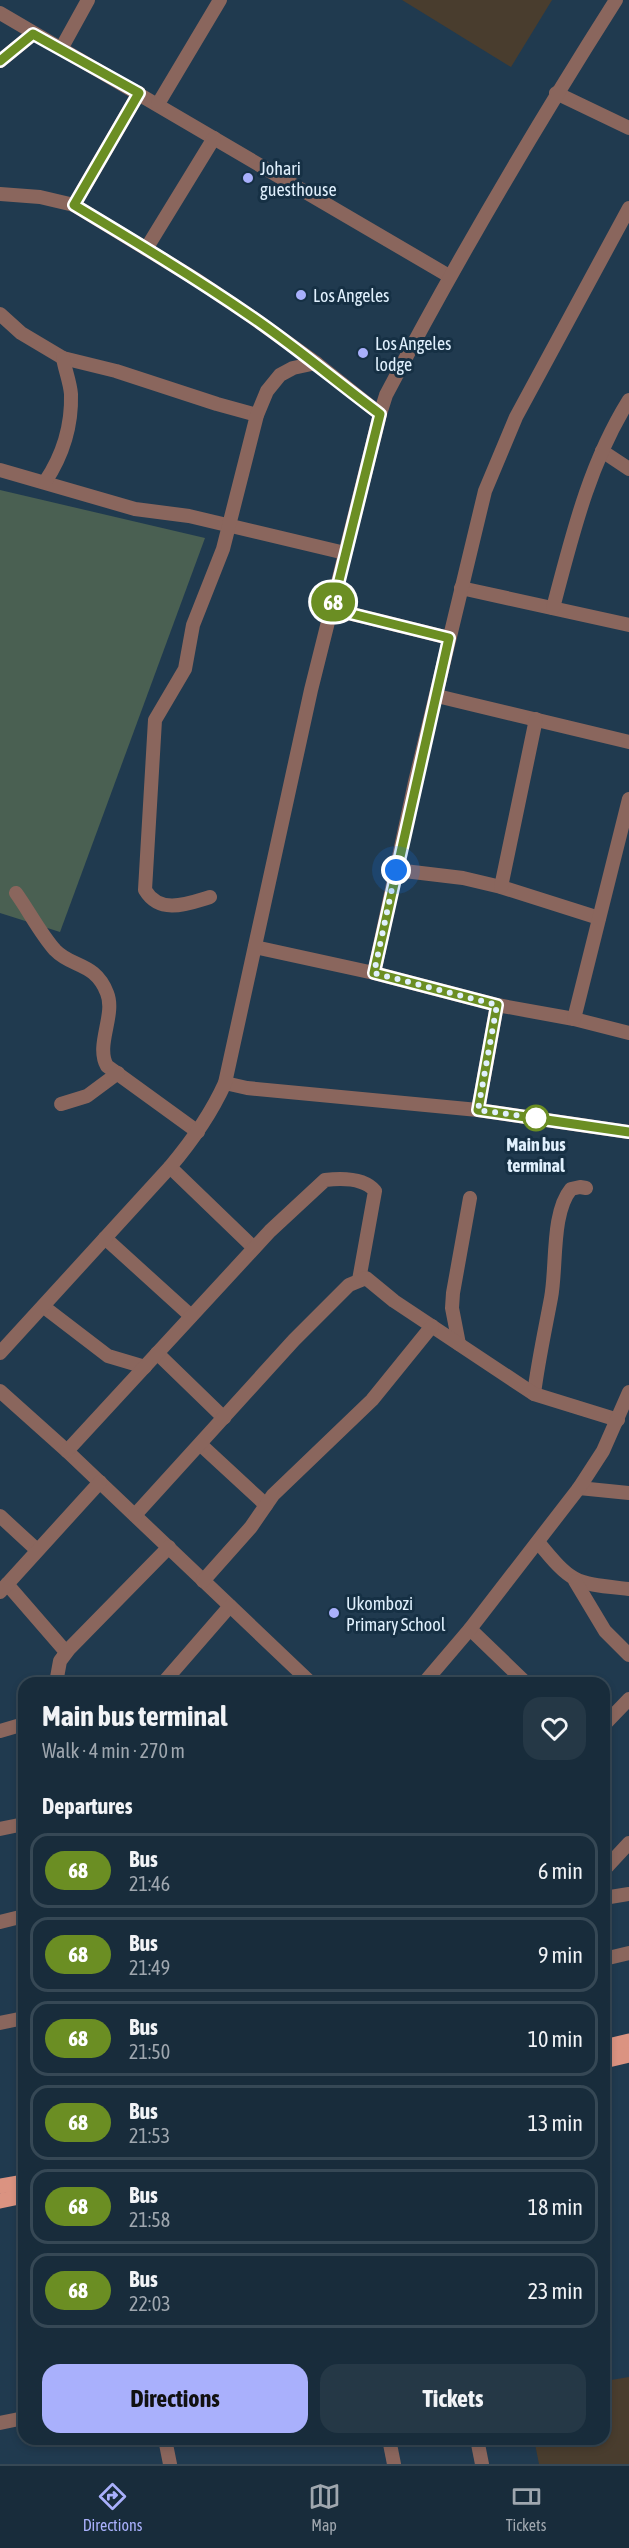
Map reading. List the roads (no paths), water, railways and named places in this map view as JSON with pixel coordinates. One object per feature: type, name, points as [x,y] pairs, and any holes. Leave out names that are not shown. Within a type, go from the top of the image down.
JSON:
[{"type":"main road","points":[[610,2046],[629,2041]]},
{"type":"main road","points":[[610,2060],[629,2055]]},
{"type":"main road","points":[[0,2187],[18,2193]]},
{"type":"main road","points":[[0,2201],[18,2196]]},
{"type":"street","points":[[61,49],[88,0]]},
{"type":"street","points":[[158,104],[220,0]]},
{"type":"street","points":[[0,1353],[170,1167],[198,1132],[217,1102],[225,1083],[311,690],[380,414],[413,342],[449,276],[522,155],[556,93],[616,0]]},
{"type":"street","points":[[0,13],[449,276]]},
{"type":"street","points":[[0,61],[33,34]]},
{"type":"street","points":[[74,205],[139,93]]},
{"type":"street","points":[[556,93],[629,128]]},
{"type":"street","points":[[146,249],[214,138]]},
{"type":"street","points":[[0,194],[40,197],[74,205],[197,280],[316,363],[380,414]]},
{"type":"street","points":[[374,973],[449,638],[485,491],[516,417],[629,208]]},
{"type":"street","points":[[0,314],[21,333],[63,358],[154,382],[257,415]]},
{"type":"street","points":[[45,482],[63,453],[68,432],[71,394],[63,358]]},
{"type":"street","points":[[210,897],[180,905],[159,904],[150,897],[145,883],[149,851],[150,778],[155,720],[184,669],[193,625],[213,577],[229,525],[257,415],[267,391],[280,375],[316,363]]},
{"type":"street","points":[[553,608],[585,492],[602,451],[629,400]]},
{"type":"street","points":[[602,451],[629,469]]},
{"type":"street","points":[[0,470],[135,509],[189,516],[345,553]]},
{"type":"street","points":[[461,588],[629,625]]},
{"type":"street","points":[[332,609],[449,638]]},
{"type":"street","points":[[437,696],[629,742]]},
{"type":"street","points":[[501,887],[536,719]]},
{"type":"street","points":[[574,1019],[629,799]]},
{"type":"street","points":[[396,870],[463,878],[501,887],[599,918]]},
{"type":"street","points":[[16,893],[58,952],[86,966],[108,994],[105,1062],[111,1070],[198,1132]]},
{"type":"street","points":[[255,947],[374,973],[497,1005],[574,1019],[629,1033]]},
{"type":"street","points":[[478,1110],[497,1005]]},
{"type":"street","points":[[62,1104],[87,1096],[118,1073]]},
{"type":"street","points":[[225,1083],[247,1088],[478,1110],[629,1132]]},
{"type":"street","points":[[170,1167],[254,1248]]},
{"type":"street","points":[[67,1451],[254,1248],[325,1180],[348,1179],[364,1183],[372,1187],[376,1197],[359,1280]]},
{"type":"street","points":[[534,1394],[538,1355],[552,1296],[562,1206],[571,1189],[586,1188]]},
{"type":"street","points":[[459,1344],[452,1308],[453,1293],[470,1198]]},
{"type":"street","points":[[105,1238],[191,1316]]},
{"type":"street","points":[[135,1515],[303,1331],[349,1286],[366,1278],[394,1301],[534,1394],[618,1420]]},
{"type":"street","points":[[44,1307],[108,1356],[145,1367]]},
{"type":"street","points":[[203,1581],[251,1527],[266,1504],[290,1477],[372,1400],[432,1326]]},
{"type":"street","points":[[158,1353],[224,1418]]},
{"type":"street","points":[[0,1391],[169,1547],[299,1677]]},
{"type":"street","points":[[429,1677],[470,1629],[579,1488],[603,1451],[628,1398]]},
{"type":"street","points":[[201,1445],[266,1504]]},
{"type":"street","points":[[66,1652],[4,1588],[100,1482]]},
{"type":"street","points":[[579,1488],[629,1493]]},
{"type":"street","points":[[0,1516],[37,1550]]},
{"type":"street","points":[[538,1542],[563,1572],[575,1581],[629,1589]]},
{"type":"street","points":[[58,1677],[60,1661],[66,1652],[169,1547]]},
{"type":"street","points":[[575,1581],[605,1631],[629,1654]]},
{"type":"street","points":[[168,1677],[230,1606]]},
{"type":"street","points":[[470,1629],[520,1677]]},
{"type":"street","points":[[610,1719],[629,1699]]},
{"type":"street","points":[[0,1731],[18,1726]]},
{"type":"street","points":[[0,1829],[18,1825]]},
{"type":"street","points":[[610,1864],[629,1843]]},
{"type":"street","points":[[610,1897],[629,1894]]},
{"type":"street","points":[[0,1922],[18,1918]]},
{"type":"street","points":[[610,1958],[629,1953]]},
{"type":"street","points":[[0,2023],[18,2019]]},
{"type":"street","points":[[0,2423],[18,2419]]},
{"type":"street","points":[[166,2445],[170,2464]]},
{"type":"street","points":[[390,2445],[394,2464]]},
{"type":"street","points":[[478,2445],[482,2464]]},
{"type":"place","name":"Johari guesthouse","points":[[248,178]]},
{"type":"place","name":"Los Angeles","points":[[301,295]]},
{"type":"place","name":"Los Angeles lodge","points":[[363,353]]},
{"type":"place","name":"Main bus terminal","points":[[536,1118]]},
{"type":"place","name":"Ukombozi Primary School","points":[[334,1613]]}]
